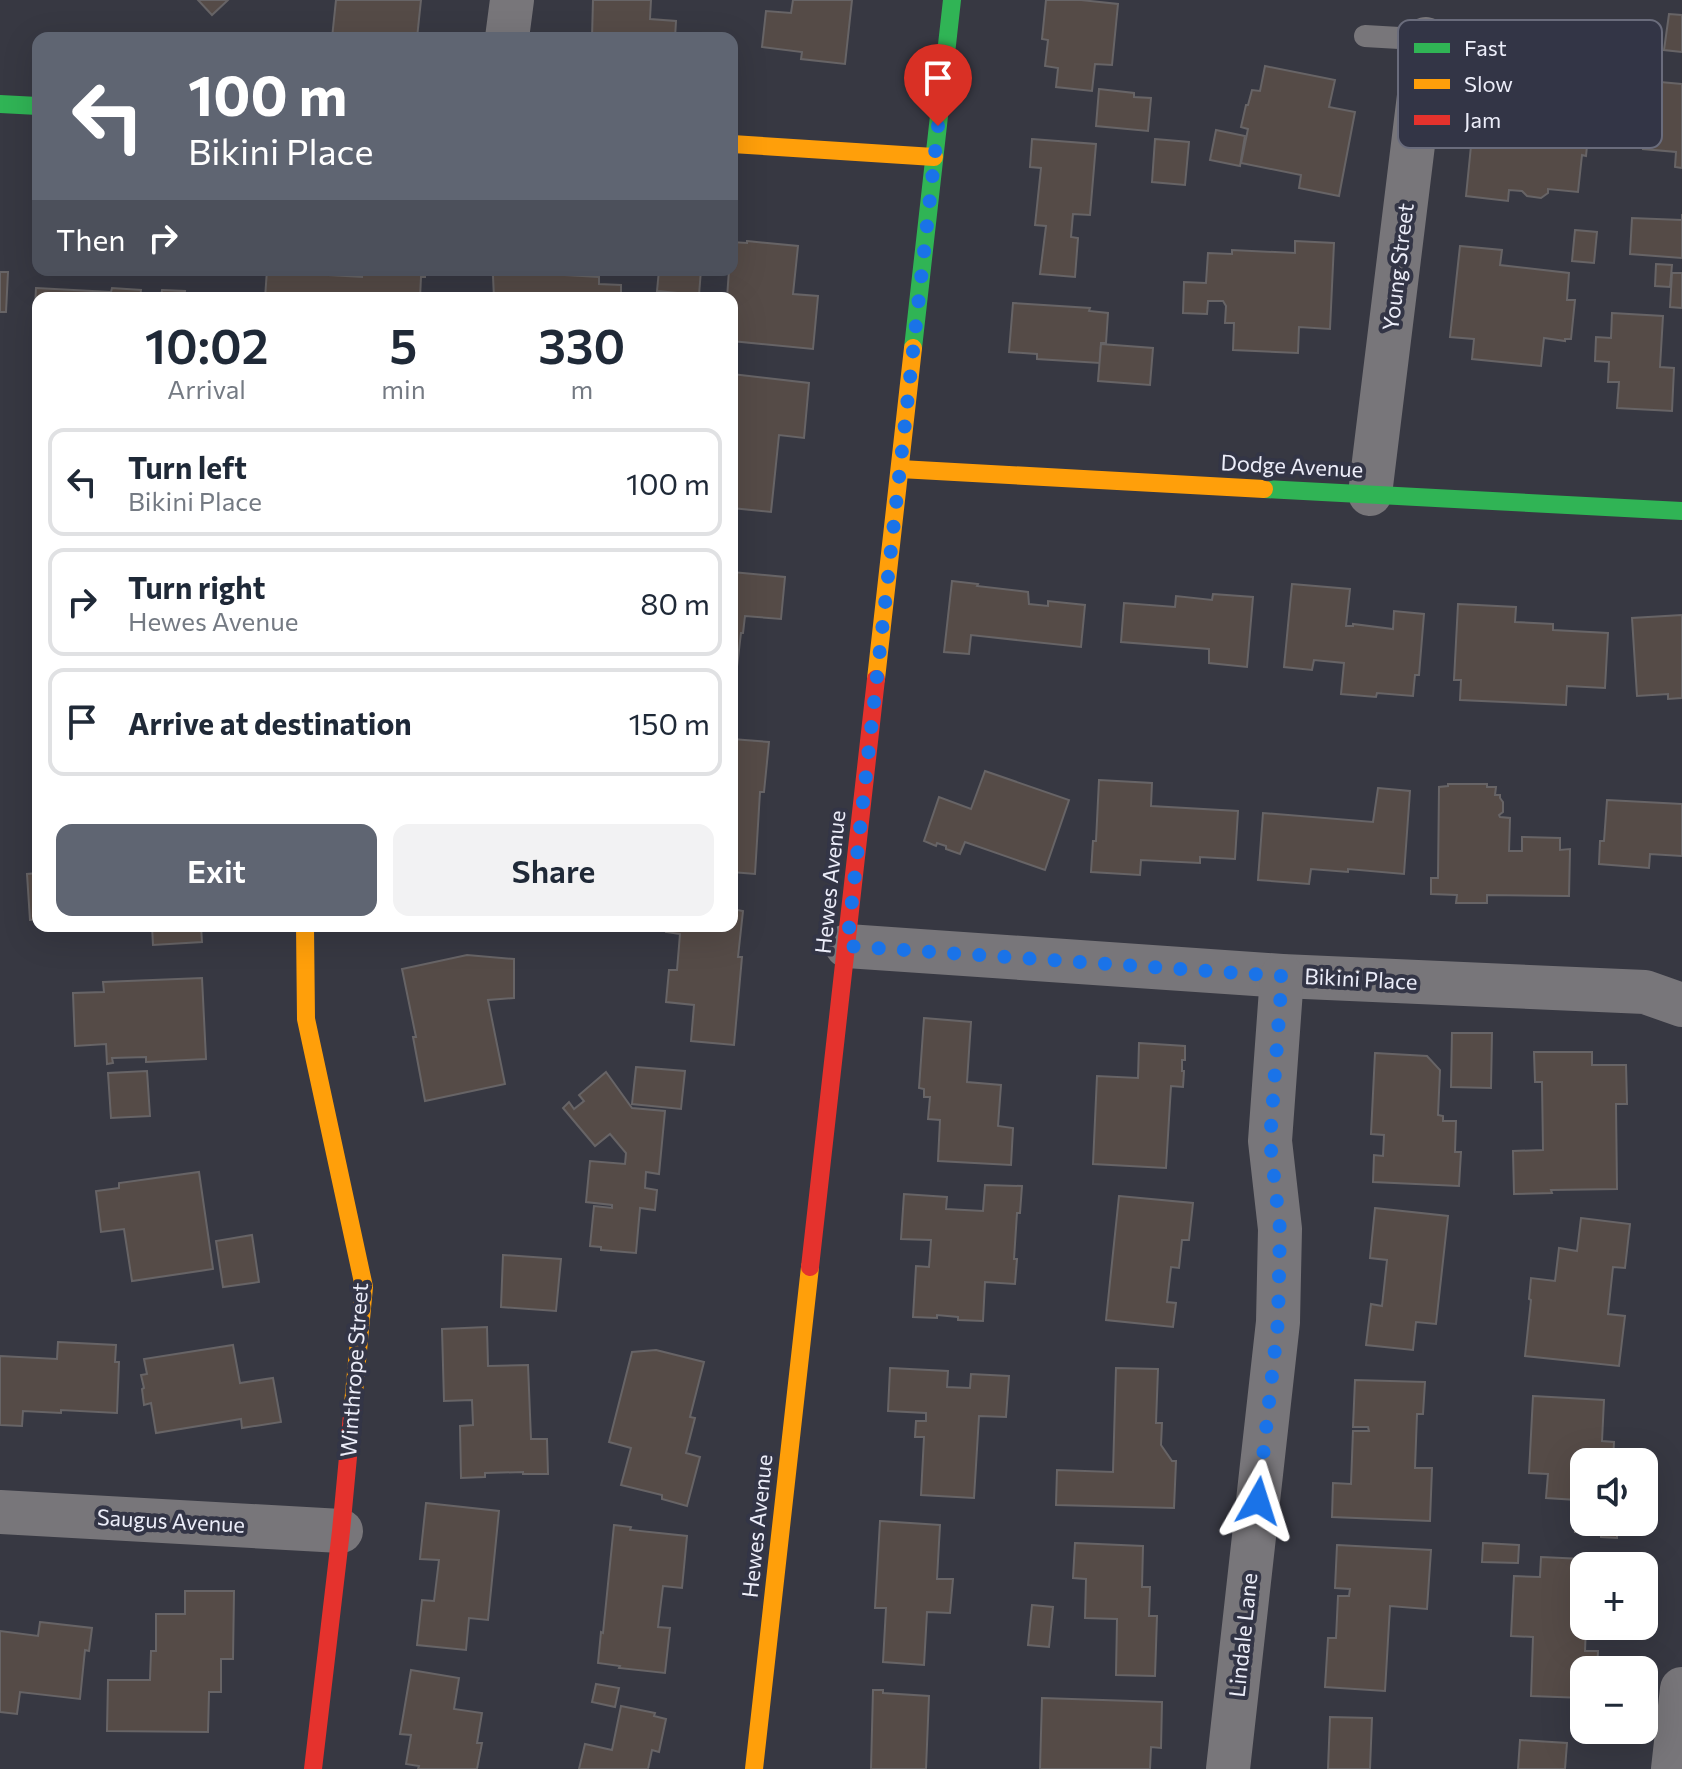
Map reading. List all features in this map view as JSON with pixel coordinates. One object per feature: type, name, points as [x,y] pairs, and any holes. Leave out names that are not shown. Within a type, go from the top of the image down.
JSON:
[{"type":"street","points":[[508,32],[512,0]]},
{"type":"street","name":"Hewes Avenue","points":[[754,1769],[952,0]]},
{"type":"street","points":[[0,104],[32,106]]},
{"type":"street","points":[[738,144],[934,157]]},
{"type":"street","name":"Young Street","points":[[1370,494],[1413,148]]},
{"type":"street","name":"Dodge Avenue","points":[[900,469],[1682,511]]},
{"type":"street","name":"Winthrope Street","points":[[305,932],[306,1019],[364,1287],[341,1531],[313,1769]]},
{"type":"street","name":"Bikini Place","points":[[847,946],[1282,976],[1645,992],[1682,1005]]},
{"type":"street","name":"Lindale Lane","points":[[1228,1769],[1278,1322],[1280,1229],[1270,1141],[1282,976]]},
{"type":"street","name":"Saugus Avenue","points":[[0,1512],[341,1531]]},
{"type":"street","points":[[1673,1769],[1682,1689]]},
{"type":"lane","points":[[1365,36],[1398,38]]},
{"type":"building","points":[[198,0],[228,0],[212,15]]},
{"type":"building","points":[[336,0],[421,0],[418,32],[333,32]]},
{"type":"building","points":[[593,0],[651,0],[650,19],[676,21],[675,32],[592,32]]},
{"type":"building","points":[[793,0],[852,0],[845,64],[801,59],[802,52],[762,47],[766,11],[791,13]]},
{"type":"building","points":[[1046,0],[1118,4],[1112,65],[1095,64],[1092,91],[1056,87],[1058,68],[1045,66],[1048,40],[1042,39]]},
{"type":"building","points":[[1669,14],[1682,15],[1682,52],[1664,50]]},
{"type":"building","points":[[1265,66],[1335,80],[1329,107],[1355,112],[1339,196],[1299,188],[1301,175],[1241,163],[1248,129],[1241,127],[1246,105],[1252,90],[1260,91]]},
{"type":"building","points":[[1662,82],[1682,84],[1682,168],[1675,167],[1676,152],[1643,149],[1662,148]]},
{"type":"building","points":[[1099,89],[1151,98],[1148,131],[1096,126]]},
{"type":"building","points":[[1216,130],[1245,136],[1240,166],[1210,160]]},
{"type":"building","points":[[1032,139],[1096,144],[1090,215],[1073,214],[1071,237],[1078,238],[1075,277],[1040,274],[1046,226],[1035,225],[1041,168],[1030,167]]},
{"type":"building","points":[[1155,139],[1189,142],[1185,185],[1152,182]]},
{"type":"building","points":[[1471,148],[1587,148],[1586,156],[1582,155],[1578,192],[1548,189],[1548,193],[1541,198],[1509,190],[1508,201],[1466,196]]},
{"type":"building","points":[[1632,218],[1682,220],[1682,258],[1630,254]]},
{"type":"building","points":[[1575,230],[1597,232],[1594,263],[1572,261]]},
{"type":"building","points":[[1295,241],[1334,243],[1330,329],[1299,327],[1298,353],[1233,350],[1234,323],[1225,323],[1226,306],[1223,301],[1208,301],[1207,314],[1183,313],[1184,282],[1206,283],[1208,253],[1232,254],[1232,250],[1295,253]]},
{"type":"building","points":[[738,242],[798,246],[793,294],[818,296],[813,349],[738,342],[738,292],[727,292],[729,276],[738,276]]},
{"type":"building","points":[[1460,246],[1502,250],[1500,265],[1569,273],[1567,300],[1575,300],[1571,339],[1544,338],[1541,366],[1472,359],[1474,339],[1450,337]]},
{"type":"building","points":[[1656,264],[1672,265],[1670,287],[1655,286]]},
{"type":"building","points":[[0,272],[8,272],[6,312],[0,312]]},
{"type":"building","points":[[1672,273],[1682,273],[1682,308],[1670,307]]},
{"type":"building","points":[[267,276],[425,276],[421,277],[420,292],[265,292]]},
{"type":"building","points":[[493,276],[599,277],[599,284],[621,285],[621,292],[494,292]]},
{"type":"building","points":[[658,276],[701,276],[699,292],[657,291]]},
{"type":"building","points":[[36,288],[111,292],[36,292]]},
{"type":"building","points":[[112,288],[141,292],[111,292]]},
{"type":"building","points":[[1013,303],[1090,308],[1089,311],[1108,313],[1106,343],[1101,343],[1100,363],[1037,359],[1037,354],[1009,352]]},
{"type":"building","points":[[1612,313],[1663,316],[1660,367],[1674,368],[1672,411],[1617,408],[1619,382],[1608,382],[1609,362],[1595,361],[1596,337],[1611,338]]},
{"type":"building","points":[[1101,344],[1153,348],[1150,385],[1098,381]]},
{"type":"building","points":[[738,375],[809,383],[804,438],[779,435],[771,512],[738,509]]},
{"type":"building","points":[[738,573],[785,577],[781,619],[745,616],[738,658]]},
{"type":"building","points":[[952,581],[1028,592],[1029,604],[1048,606],[1048,601],[1085,605],[1081,647],[971,635],[969,654],[944,652]]},
{"type":"building","points":[[1292,584],[1350,589],[1346,626],[1353,624],[1393,629],[1394,611],[1424,614],[1419,675],[1415,675],[1413,696],[1341,694],[1344,663],[1314,660],[1312,670],[1284,667]]},
{"type":"building","points":[[1213,594],[1253,597],[1247,667],[1209,663],[1209,649],[1121,642],[1124,603],[1175,607],[1176,596],[1212,600]]},
{"type":"building","points":[[1458,604],[1516,607],[1515,622],[1553,624],[1553,630],[1608,633],[1605,688],[1567,686],[1566,705],[1460,700],[1461,680],[1454,680]]},
{"type":"building","points":[[1682,615],[1682,698],[1668,699],[1668,694],[1637,696],[1632,618]]},
{"type":"building","points":[[738,739],[769,742],[764,792],[760,792],[755,874],[738,873]]},
{"type":"building","points":[[985,771],[1069,800],[1045,870],[965,842],[960,854],[946,849],[946,846],[924,841],[939,797],[971,809]]},
{"type":"building","points":[[1099,780],[1152,783],[1151,806],[1238,811],[1235,859],[1200,857],[1200,863],[1141,860],[1140,875],[1091,872]]},
{"type":"building","points":[[1448,784],[1487,784],[1487,787],[1496,787],[1495,795],[1500,795],[1503,802],[1503,812],[1499,815],[1510,818],[1509,851],[1522,851],[1522,837],[1560,838],[1560,850],[1570,849],[1569,896],[1487,895],[1487,903],[1456,903],[1457,895],[1431,894],[1431,878],[1438,878],[1439,787]]},
{"type":"building","points":[[1378,788],[1410,791],[1404,874],[1311,869],[1309,884],[1258,880],[1263,813],[1373,822]]},
{"type":"building","points":[[1607,800],[1682,804],[1682,856],[1650,854],[1649,868],[1599,864]]},
{"type":"building","points":[[27,874],[32,874],[30,920]]},
{"type":"building","points":[[738,910],[743,911],[734,1045],[691,1041],[694,1005],[666,1002],[669,970],[677,970],[680,934],[666,932],[738,932]]},
{"type":"building","points":[[152,932],[201,932],[202,942],[153,945]]},
{"type":"building","points":[[467,955],[514,959],[514,998],[488,1000],[505,1084],[425,1101],[402,969]]},
{"type":"building","points":[[202,978],[206,1059],[146,1062],[146,1057],[112,1058],[113,1063],[107,1064],[106,1044],[75,1046],[73,993],[104,992],[103,982]]},
{"type":"building","points":[[924,1018],[971,1022],[967,1082],[1001,1085],[998,1126],[1013,1128],[1011,1165],[938,1161],[940,1120],[928,1119],[930,1097],[924,1097],[924,1089],[919,1088]]},
{"type":"building","points":[[1452,1033],[1492,1033],[1491,1088],[1451,1087]]},
{"type":"building","points":[[1139,1043],[1185,1046],[1183,1087],[1171,1086],[1166,1168],[1093,1164],[1097,1076],[1138,1078]]},
{"type":"building","points":[[1534,1052],[1592,1052],[1592,1065],[1626,1065],[1627,1104],[1616,1104],[1617,1189],[1514,1194],[1513,1151],[1543,1150],[1542,1082],[1535,1082]]},
{"type":"building","points":[[1375,1053],[1427,1056],[1440,1070],[1438,1115],[1443,1116],[1443,1121],[1456,1121],[1455,1152],[1461,1152],[1459,1186],[1373,1182],[1374,1155],[1383,1156],[1384,1135],[1371,1134]]},
{"type":"building","points":[[636,1067],[685,1071],[681,1109],[632,1104]]},
{"type":"building","points":[[147,1071],[150,1116],[111,1118],[108,1073]]},
{"type":"building","points":[[606,1072],[632,1108],[665,1111],[659,1174],[646,1172],[645,1188],[657,1190],[655,1210],[640,1208],[636,1253],[590,1246],[594,1206],[612,1208],[612,1205],[586,1202],[590,1161],[625,1164],[626,1153],[610,1134],[595,1146],[563,1108],[569,1102],[574,1109],[584,1101],[579,1095]]},
{"type":"building","points":[[199,1172],[213,1269],[132,1281],[124,1229],[101,1232],[96,1191],[119,1188],[119,1183]]},
{"type":"building","points":[[985,1185],[1022,1186],[1020,1213],[1017,1213],[1015,1284],[985,1282],[983,1321],[937,1315],[937,1318],[913,1317],[916,1266],[929,1267],[931,1240],[901,1239],[904,1194],[947,1197],[946,1209],[983,1211]]},
{"type":"building","points":[[1119,1196],[1193,1203],[1189,1240],[1182,1240],[1179,1268],[1171,1267],[1167,1302],[1176,1303],[1173,1327],[1106,1320]]},
{"type":"building","points":[[1375,1208],[1448,1216],[1436,1324],[1416,1322],[1413,1350],[1366,1345],[1371,1304],[1382,1306],[1387,1260],[1370,1258]]},
{"type":"building","points":[[1581,1218],[1630,1224],[1625,1268],[1613,1267],[1608,1314],[1625,1316],[1619,1366],[1525,1356],[1531,1278],[1555,1281],[1559,1248],[1577,1251]]},
{"type":"building","points":[[252,1235],[259,1282],[223,1287],[216,1241]]},
{"type":"building","points":[[503,1255],[561,1259],[556,1311],[501,1307]]},
{"type":"building","points":[[487,1327],[488,1366],[528,1365],[531,1439],[547,1439],[548,1474],[485,1473],[485,1477],[461,1478],[460,1426],[473,1425],[472,1400],[444,1401],[442,1329]]},
{"type":"building","points":[[58,1342],[116,1345],[115,1362],[119,1362],[117,1413],[23,1411],[22,1426],[0,1425],[0,1356],[57,1359]]},
{"type":"building","points":[[233,1345],[240,1383],[273,1378],[281,1422],[242,1428],[241,1419],[156,1433],[151,1403],[144,1405],[141,1375],[147,1374],[144,1359]]},
{"type":"building","points":[[656,1350],[704,1362],[690,1417],[695,1418],[686,1453],[700,1457],[687,1506],[662,1499],[662,1495],[621,1485],[631,1448],[609,1442],[632,1352]]},
{"type":"building","points":[[890,1368],[948,1371],[947,1387],[970,1388],[971,1374],[1009,1376],[1006,1417],[979,1416],[974,1498],[921,1495],[924,1437],[915,1437],[916,1421],[926,1421],[926,1413],[888,1411]]},
{"type":"building","points":[[1116,1368],[1158,1369],[1156,1423],[1162,1423],[1161,1445],[1172,1461],[1176,1461],[1174,1508],[1056,1505],[1057,1470],[1113,1472]]},
{"type":"building","points":[[1355,1380],[1425,1382],[1423,1414],[1417,1414],[1415,1468],[1432,1468],[1430,1521],[1332,1517],[1333,1483],[1351,1484],[1353,1431],[1369,1431],[1368,1427],[1353,1427]]},
{"type":"building","points":[[1533,1396],[1604,1400],[1602,1441],[1614,1442],[1614,1448],[1570,1448],[1570,1500],[1546,1498],[1548,1474],[1529,1473]]},
{"type":"building","points":[[426,1503],[499,1511],[488,1620],[469,1618],[466,1650],[417,1645],[422,1600],[434,1601],[439,1560],[420,1559]]},
{"type":"building","points":[[880,1521],[940,1525],[937,1579],[953,1579],[950,1613],[927,1612],[924,1665],[883,1662],[886,1608],[875,1608]]},
{"type":"building","points":[[614,1525],[631,1527],[630,1530],[687,1536],[682,1588],[663,1586],[658,1627],[670,1628],[665,1673],[598,1663]]},
{"type":"building","points":[[1075,1543],[1143,1546],[1142,1587],[1150,1587],[1149,1616],[1157,1616],[1155,1676],[1116,1675],[1117,1619],[1085,1618],[1086,1579],[1073,1578]]},
{"type":"building","points":[[1483,1543],[1519,1545],[1518,1563],[1482,1562]]},
{"type":"building","points":[[1337,1545],[1431,1550],[1427,1609],[1390,1606],[1385,1691],[1325,1687],[1328,1638],[1336,1638],[1338,1596],[1349,1596],[1350,1589],[1335,1588]]},
{"type":"building","points":[[1541,1557],[1570,1558],[1570,1640],[1585,1640],[1585,1651],[1598,1651],[1598,1656],[1570,1656],[1570,1697],[1531,1696],[1533,1637],[1511,1636],[1514,1576],[1540,1577]]},
{"type":"building","points":[[185,1591],[234,1591],[233,1659],[221,1659],[221,1692],[209,1692],[208,1732],[107,1731],[108,1680],[150,1680],[151,1651],[156,1651],[156,1614],[185,1614]]},
{"type":"building","points":[[1032,1605],[1053,1607],[1049,1647],[1028,1645]]},
{"type":"building","points":[[40,1622],[92,1628],[89,1651],[85,1650],[80,1699],[20,1692],[17,1714],[0,1712],[0,1631],[38,1636]]},
{"type":"building","points":[[411,1670],[459,1678],[454,1709],[482,1713],[477,1743],[482,1743],[477,1769],[418,1769],[419,1766],[406,1764],[411,1735],[400,1734]]},
{"type":"building","points":[[596,1684],[619,1688],[615,1707],[592,1702]]},
{"type":"building","points":[[873,1690],[929,1696],[926,1769],[871,1769]]},
{"type":"building","points":[[1042,1698],[1162,1702],[1161,1748],[1151,1747],[1150,1769],[1040,1769]]},
{"type":"building","points":[[621,1706],[655,1713],[654,1716],[666,1719],[659,1752],[652,1750],[648,1769],[579,1769],[585,1744],[612,1750]]},
{"type":"building","points":[[1330,1717],[1372,1718],[1370,1769],[1328,1769]]},
{"type":"building","points":[[1520,1740],[1567,1743],[1565,1769],[1518,1769]]},
{"type":"traffic: fast","points":[[913,348],[952,0]]},
{"type":"traffic: fast","points":[[0,104],[32,106]]},
{"type":"traffic: fast","points":[[1264,489],[1682,511]]},
{"type":"traffic: slow","points":[[738,144],[934,157]]},
{"type":"traffic: slow","points":[[876,679],[913,348]]},
{"type":"traffic: slow","points":[[900,469],[1264,489]]},
{"type":"traffic: slow","points":[[305,932],[306,1019],[364,1287],[353,1404]]},
{"type":"traffic: slow","points":[[754,1769],[810,1267]]},
{"type":"traffic: jam","points":[[810,1267],[876,679]]},
{"type":"traffic: jam","points":[[313,1769],[353,1404]]},
{"type":"route","points":[[938,126],[847,946],[1282,976],[1270,1141],[1280,1229],[1278,1322],[1258,1501]]}]
